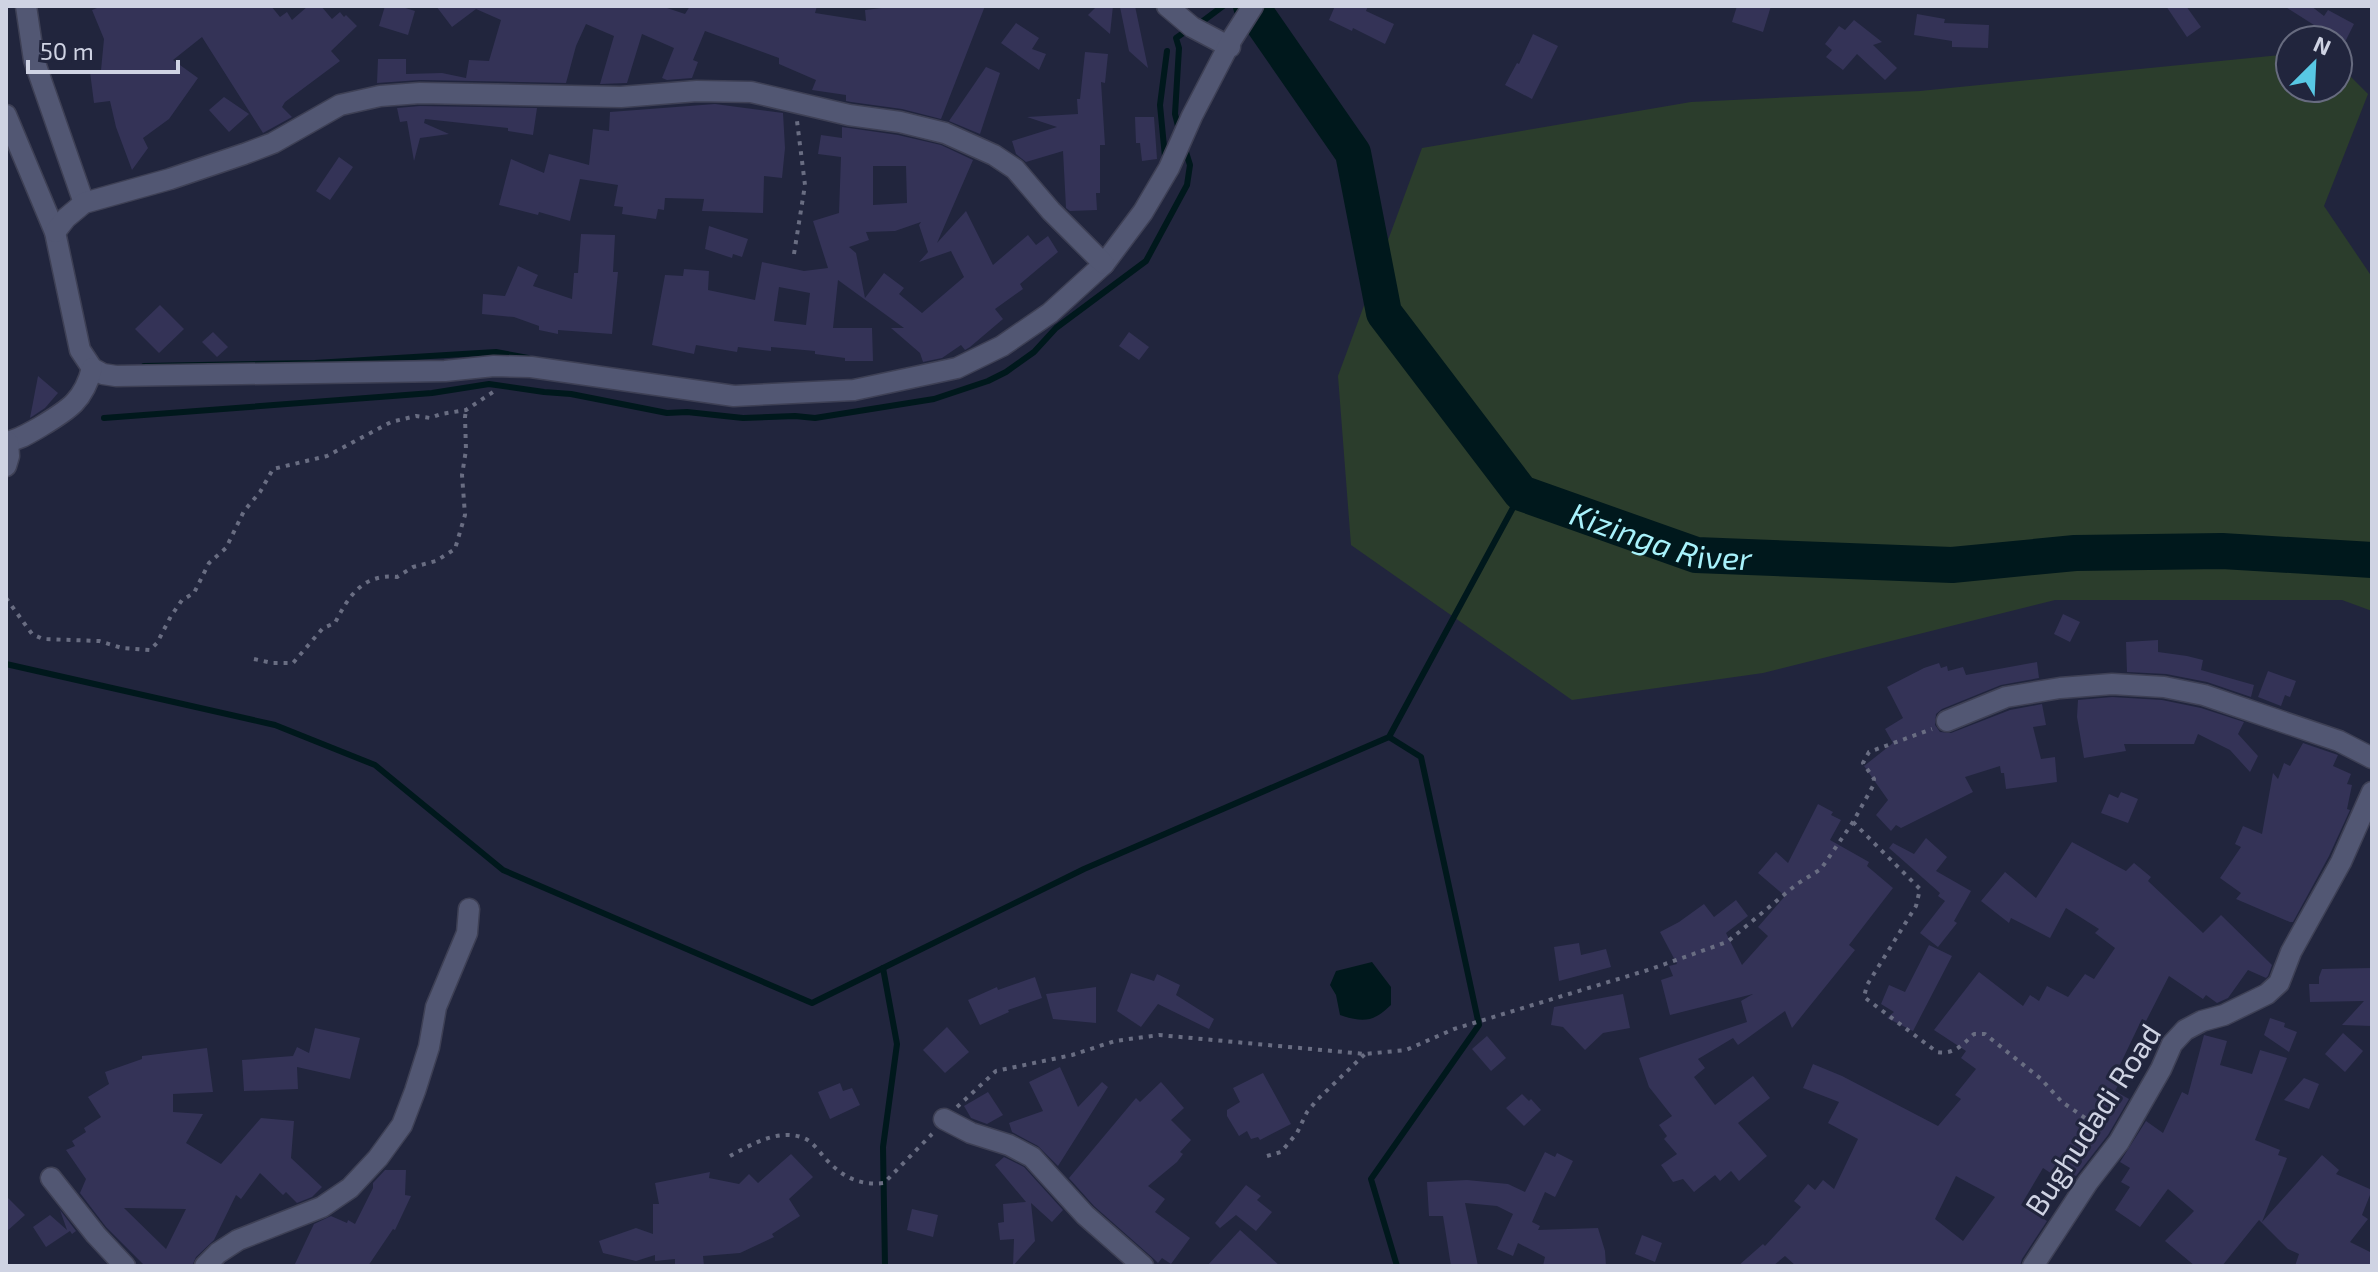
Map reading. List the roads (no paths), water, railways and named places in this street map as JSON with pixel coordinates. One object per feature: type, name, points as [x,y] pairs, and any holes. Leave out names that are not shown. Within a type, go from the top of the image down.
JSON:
[{"type":"street","points":[[26,6],[34,60],[84,203]]},
{"type":"street","points":[[1167,6],[1192,27],[1231,43]]},
{"type":"street","points":[[6,115],[55,232],[80,350],[92,368],[103,374],[445,371],[494,366],[531,367],[734,396],[854,390],[957,368],[1002,346],[1050,313],[1104,264],[1143,212],[1169,168],[1192,116],[1253,6]]},
{"type":"street","points":[[55,232],[84,203],[244,154],[273,143],[340,105],[380,96],[420,93],[621,97],[737,91],[945,133],[994,155],[1015,169],[1051,211],[1104,264]]},
{"type":"street","points":[[6,466],[9,456],[7,442],[27,435],[70,409],[83,394],[92,368]]},
{"type":"street","points":[[1947,721],[2006,697],[2060,688],[2112,684],[2164,687],[2204,695],[2324,736],[2372,758]]},
{"type":"street","name":"Bughudadi Road","points":[[2033,1266],[2088,1182],[2119,1142],[2172,1044],[2185,1030],[2267,994],[2279,983],[2291,952],[2341,862],[2372,792]]},
{"type":"street","points":[[205,1266],[238,1240],[322,1207],[350,1188],[378,1158],[402,1125],[415,1091],[429,1047],[436,1007],[467,933],[469,909]]},
{"type":"street","points":[[944,1119],[1032,1157],[1085,1215],[1143,1266]]},
{"type":"street","points":[[51,1178],[125,1266]]},
{"type":"waterway","points":[[1199,24],[1223,6]]},
{"type":"waterway","name":"Kizinga River","points":[[1251,6],[1353,153],[1384,313],[1521,493],[1696,555],[1952,565],[2075,553],[2222,551],[2372,560]]},
{"type":"waterway","points":[[1179,130],[1175,114],[1179,48],[1176,38],[1189,29]]},
{"type":"waterway","points":[[1165,157],[1160,105],[1167,51]]},
{"type":"waterway","points":[[104,418],[432,393],[489,384],[571,394],[667,413],[743,418],[815,418],[934,399],[1006,372],[1034,352],[1056,328],[1146,261],[1187,185],[1190,165],[1185,149]]},
{"type":"waterway","points":[[144,366],[315,363],[496,352],[528,358]]},
{"type":"waterway","points":[[6,664],[275,725],[375,765],[503,870],[812,1003],[1084,869],[1389,737],[1521,493]]},
{"type":"waterway","points":[[1389,737],[1421,757],[1479,1025],[1371,1179],[1397,1266]]},
{"type":"waterway","points":[[883,968],[897,1044],[883,1147],[885,1266]]}]
